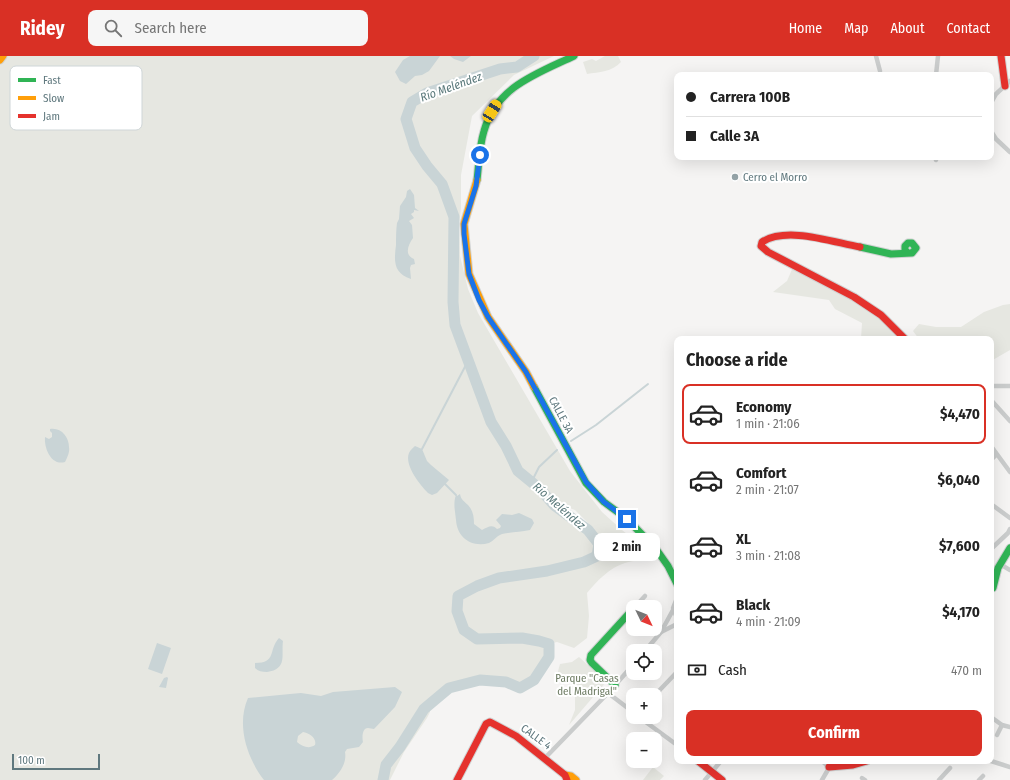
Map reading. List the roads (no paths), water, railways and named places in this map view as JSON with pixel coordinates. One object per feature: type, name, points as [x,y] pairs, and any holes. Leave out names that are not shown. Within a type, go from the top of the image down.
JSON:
[{"type":"street","points":[[0,60],[3,56]]},
{"type":"street","name":"CALLE 3A","points":[[574,56],[520,82],[496,104],[488,118],[483,133],[476,186],[464,224],[469,274],[488,317],[526,372],[586,482],[604,502],[627,519],[656,549],[668,566],[674,578]]},
{"type":"street","points":[[876,56],[880,71]]},
{"type":"street","points":[[936,72],[938,56]]},
{"type":"street","points":[[994,98],[1007,84],[1001,56]]},
{"type":"street","points":[[994,136],[1010,152]]},
{"type":"street","points":[[902,336],[881,315],[854,297],[768,252],[761,246],[762,242],[766,238],[784,234],[795,234],[891,254],[908,253]]},
{"type":"street","points":[[994,386],[1010,386]]},
{"type":"street","points":[[994,403],[1010,422]]},
{"type":"street","points":[[994,451],[1010,472]]},
{"type":"street","points":[[994,506],[1010,518]]},
{"type":"street","points":[[994,546],[1008,533],[1010,529]]},
{"type":"street","points":[[994,584],[998,568],[1010,548]]},
{"type":"street","points":[[1000,564],[1010,570]]},
{"type":"street","points":[[641,600],[645,596]]},
{"type":"street","points":[[662,630],[673,610],[674,602]]},
{"type":"street","points":[[615,685],[590,660],[591,655],[626,617]]},
{"type":"street","points":[[662,632],[674,626]]},
{"type":"street","points":[[651,644],[658,636]]},
{"type":"street","points":[[545,758],[608,693],[626,672]]},
{"type":"street","points":[[662,688],[674,675]]},
{"type":"street","points":[[608,693],[626,707]]},
{"type":"street","points":[[994,719],[1002,725],[1010,727]]},
{"type":"street","name":"CALLE 4","points":[[457,780],[486,724],[490,722],[516,736],[545,758],[565,778],[571,776],[576,780]]},
{"type":"street","points":[[648,724],[674,743]]},
{"type":"street","points":[[997,735],[1002,725]]},
{"type":"street","points":[[994,762],[1010,767]]},
{"type":"street","points":[[702,764],[722,780]]},
{"type":"street","points":[[705,780],[719,764]]},
{"type":"street","points":[[822,780],[831,764],[856,764]]},
{"type":"street","points":[[939,780],[950,768]]},
{"type":"street","points":[[979,780],[983,776]]},
{"type":"waterway","name":"Río Meléndez","points":[[383,780],[386,765],[400,747],[424,709],[449,688],[480,680],[506,682],[520,688],[534,680],[549,657],[549,644],[539,641],[522,638],[477,639],[464,630],[457,611],[458,596],[477,586],[499,578],[547,571],[584,562],[597,556],[599,544],[588,530],[554,505],[540,489],[518,471],[506,446],[491,422],[455,325],[453,302],[454,217],[442,184],[427,166],[415,148],[406,119],[412,102],[427,93],[500,69],[517,67],[534,56]]},
{"type":"waterway","points":[[422,449],[468,361]]},
{"type":"waterway","points":[[571,441],[596,425],[648,384]]},
{"type":"waterway","points":[[532,481],[539,467],[557,450]]},
{"type":"waterway","points":[[445,484],[456,495]]},
{"type":"place","name":"Cerro el Morro","points":[[735,177]]},
{"type":"park label","name":"Parque \"Casas del Madrigal\"","points":[[587,684]]}]
